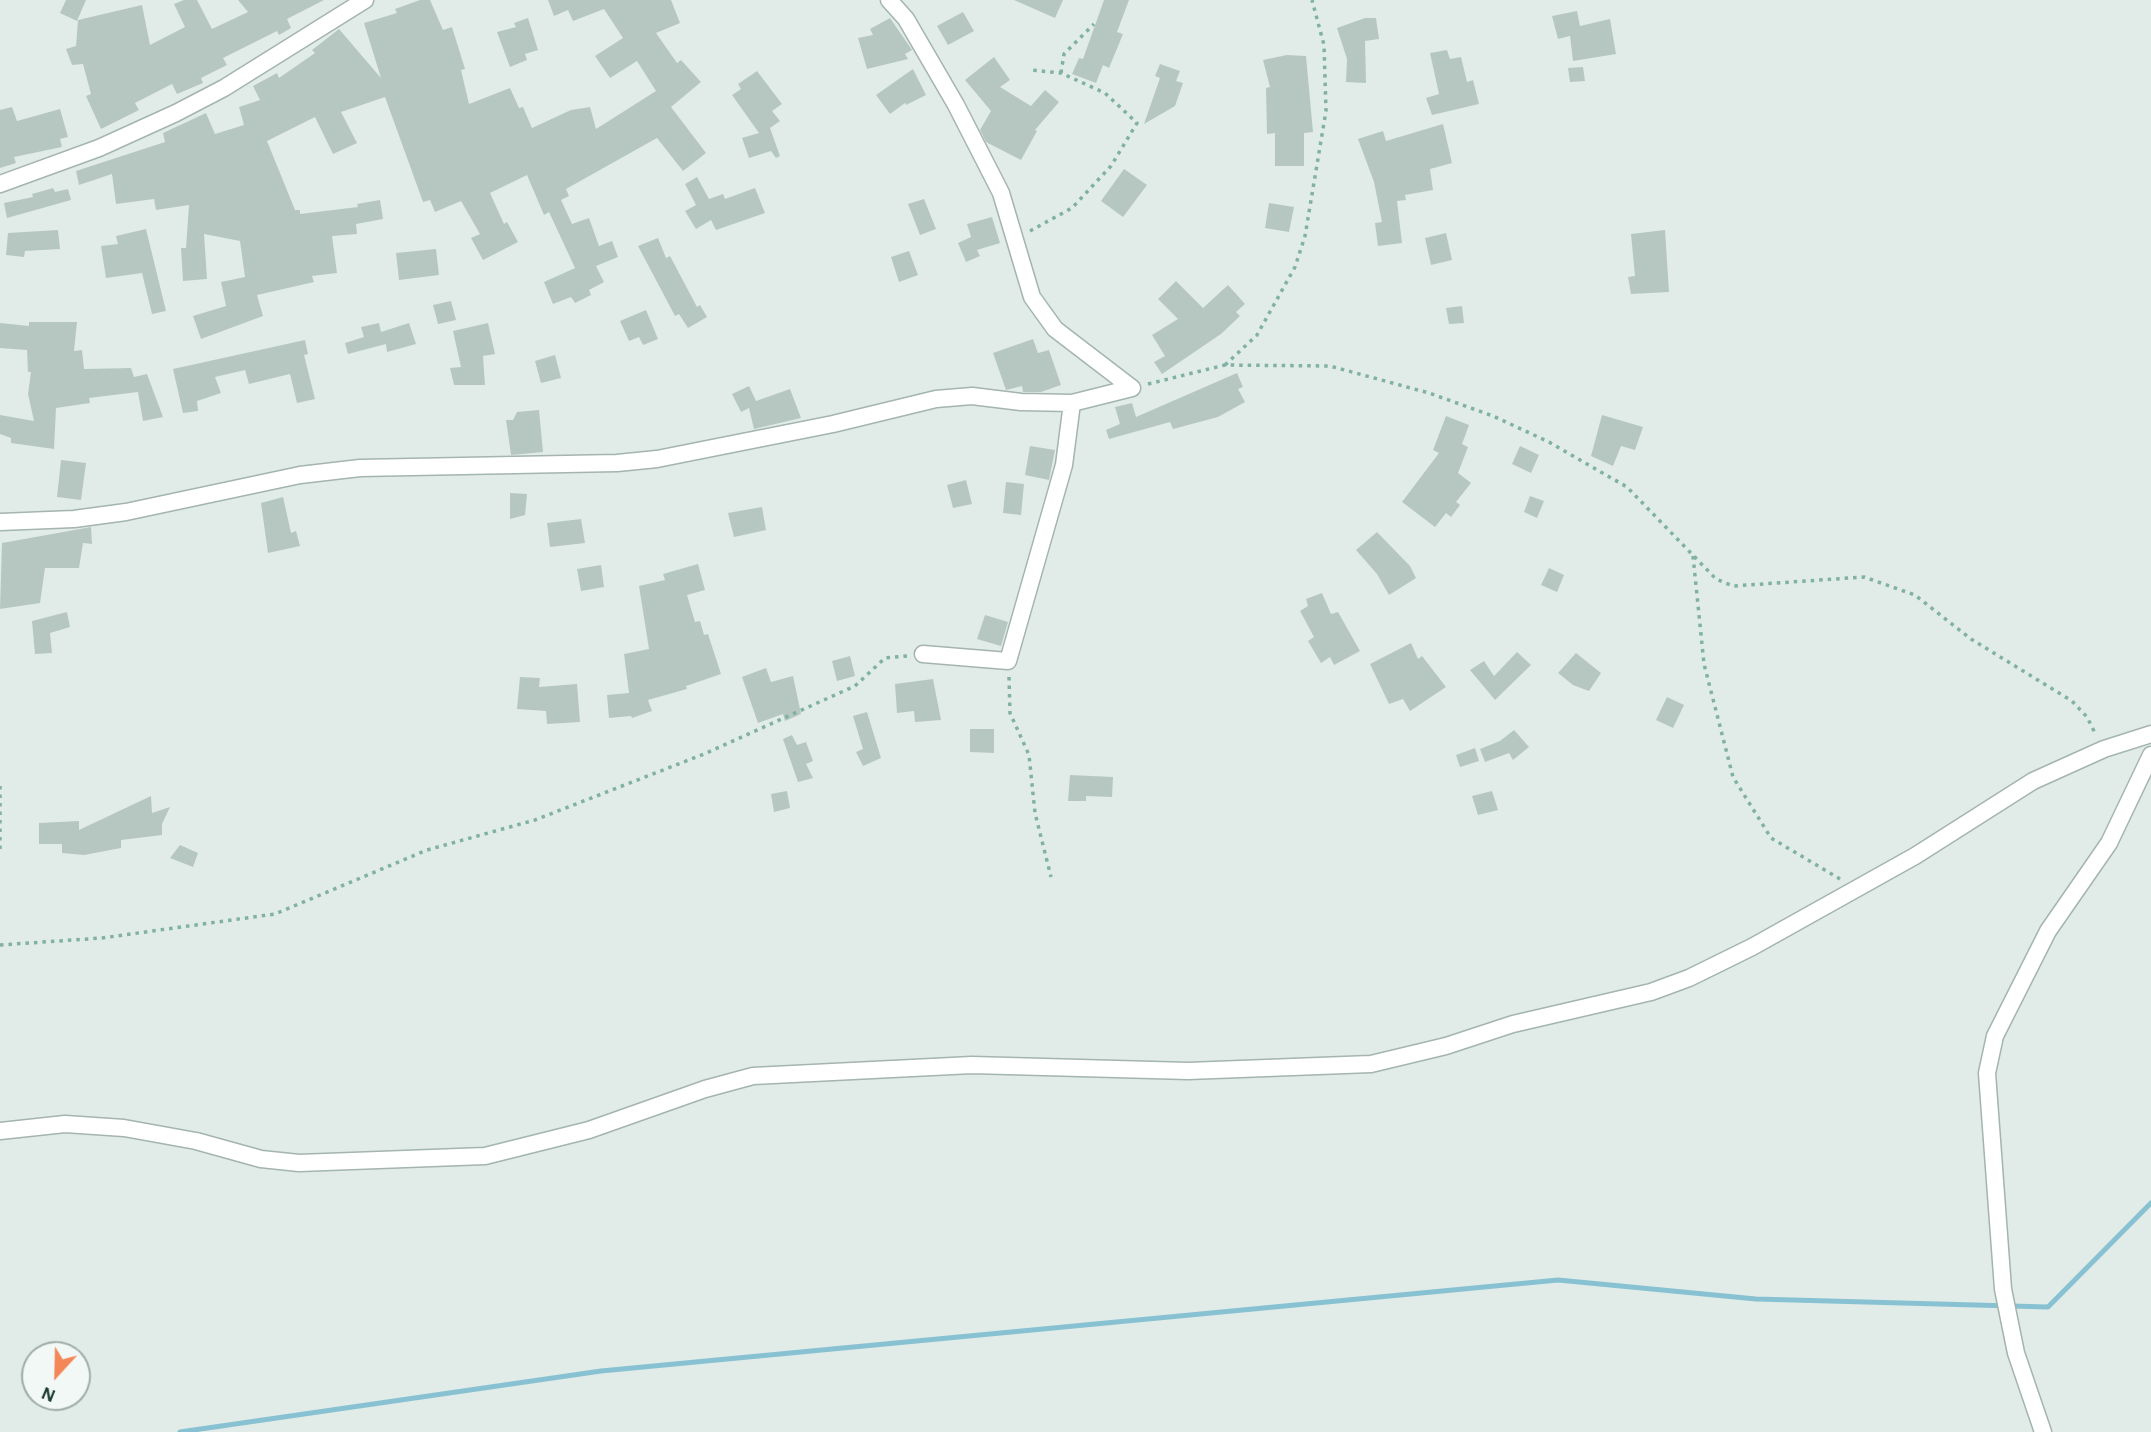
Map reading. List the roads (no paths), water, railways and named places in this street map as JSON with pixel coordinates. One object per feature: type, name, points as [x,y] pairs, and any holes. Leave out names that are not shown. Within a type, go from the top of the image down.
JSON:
[{"type":"street","points":[[0,184],[99,148],[176,113],[224,88],[365,0]]},
{"type":"street","points":[[0,522],[74,519],[126,512],[300,475],[360,468],[617,463],[657,459],[955,397],[1072,403],[1132,388],[1076,348],[1040,310],[1026,281],[1001,192],[956,105],[906,19],[889,0]]},
{"type":"street","points":[[923,654],[1008,661],[1064,465],[1072,403]]},
{"type":"street","points":[[0,1131],[65,1124],[124,1128],[196,1140],[261,1159],[299,1163],[485,1156],[589,1130],[705,1088],[753,1076],[972,1065],[1188,1071],[1371,1064],[1446,1046],[1513,1024],[1651,992],[1689,978],[1752,947],[1856,889],[2033,781],[2104,749],[2151,734]]},
{"type":"street","points":[[2043,1432],[2016,1353],[2003,1289],[1987,1073],[1994,1036],[2042,943],[2109,843],[2151,755]]},
{"type":"waterway","points":[[180,1432],[601,1371],[1558,1280],[1756,1299],[2048,1307],[2151,1203]]}]
